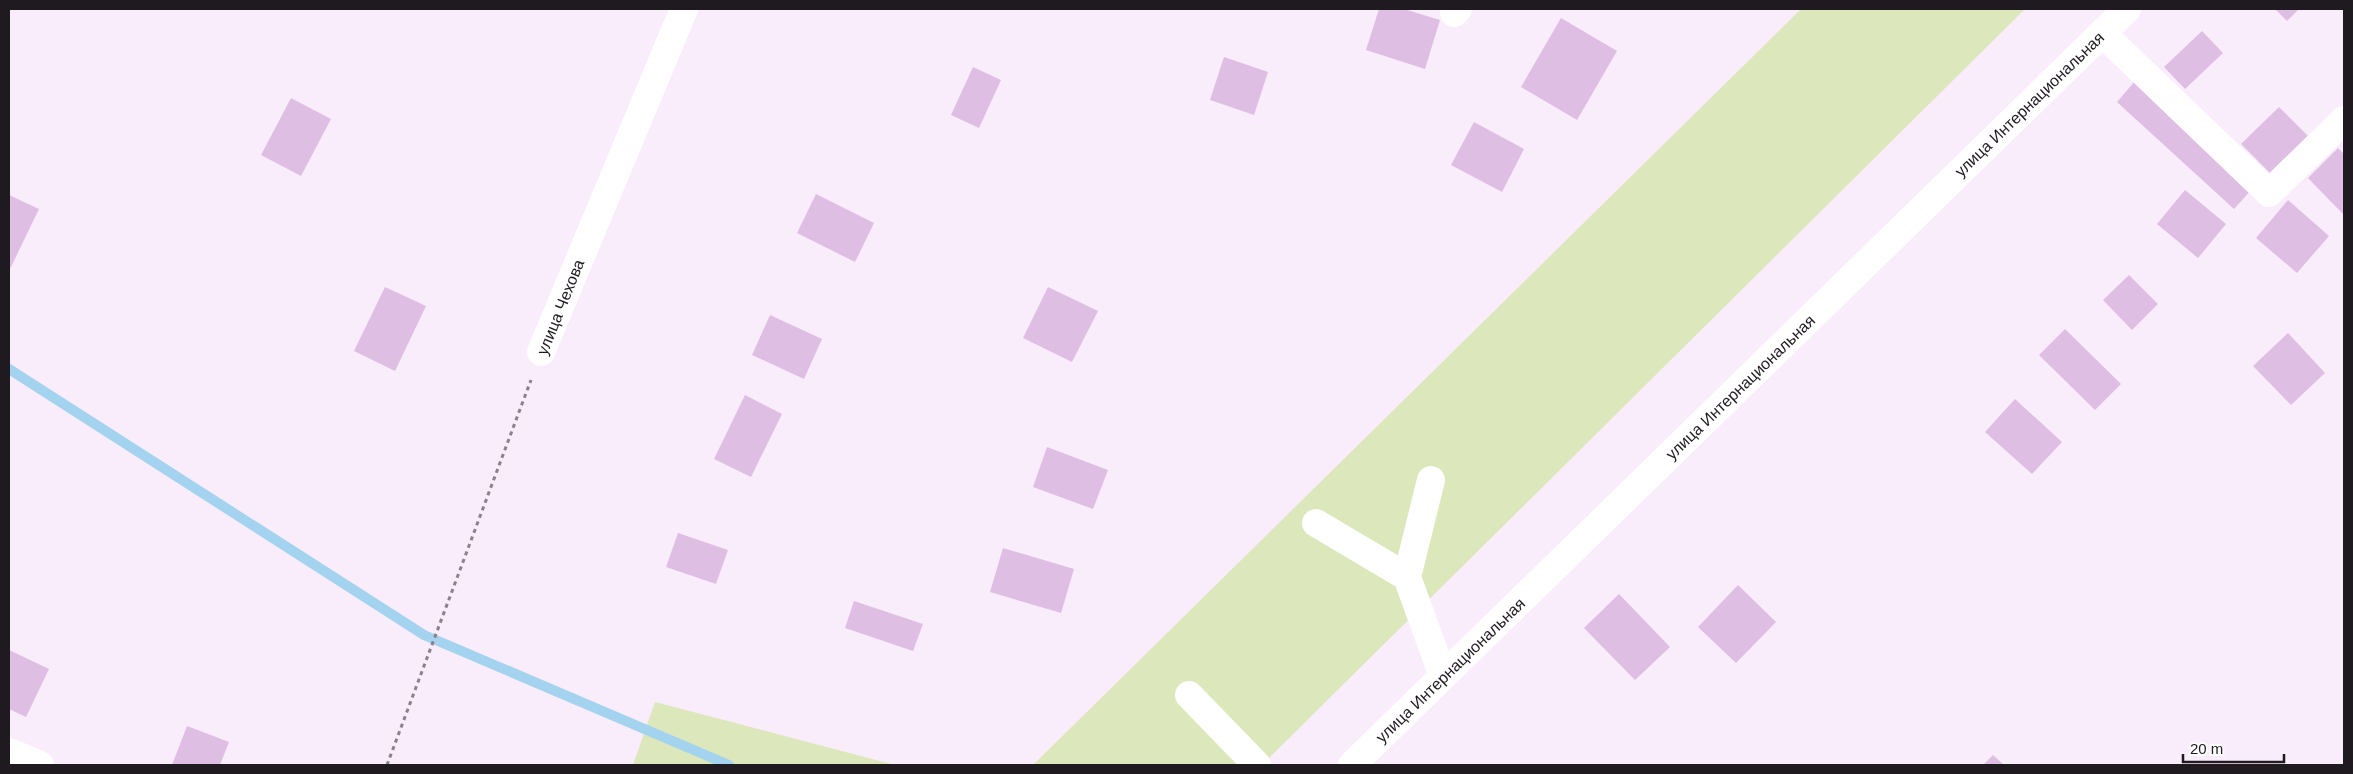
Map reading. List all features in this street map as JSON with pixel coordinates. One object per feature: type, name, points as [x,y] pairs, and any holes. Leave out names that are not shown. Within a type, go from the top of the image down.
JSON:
[{"type":"main road","name":"улица Чехова","points":[[541,352],[684,9]]},
{"type":"main road","name":"улица Интернациональная","points":[[1352,765],[2127,9]]},
{"type":"main road","points":[[2102,33],[2269,193],[2344,120]]},
{"type":"main road","points":[[1431,480],[1406,577],[1443,676]]},
{"type":"main road","points":[[1316,523],[1406,577]]},
{"type":"main road","points":[[1189,695],[1257,765]]},
{"type":"main road","points":[[9,752],[40,765]]},
{"type":"path","name":"улица Чехова","points":[[386,765],[541,352]]},
{"type":"green space","points":[[1801,9],[2025,9],[1262,765],[1033,765]]},
{"type":"green space","points":[[655,702],[895,765],[633,765]]},
{"type":"building","points":[[1379,9],[1404,9],[1440,20],[1425,69],[1366,50]]},
{"type":"building","points":[[2275,9],[2299,9],[2287,21]]},
{"type":"building","points":[[1561,18],[1617,51],[1577,120],[1521,87]]},
{"type":"building","points":[[2202,31],[2223,53],[2185,89],[2164,67]]},
{"type":"building","points":[[1224,57],[1268,72],[1254,115],[1210,100]]},
{"type":"building","points":[[973,67],[1001,80],[979,128],[951,115]]},
{"type":"building","points":[[2135,81],[2253,188],[2234,209],[2117,102]]},
{"type":"building","points":[[291,98],[331,119],[301,176],[261,155]]},
{"type":"building","points":[[2279,107],[2308,136],[2271,174],[2241,144]]},
{"type":"building","points":[[1474,122],[1524,149],[1502,192],[1451,165]]},
{"type":"building","points":[[2338,148],[2344,154],[2344,215],[2308,178]]},
{"type":"building","points":[[2185,190],[2226,224],[2198,258],[2157,224]]},
{"type":"building","points":[[816,194],[874,223],[855,262],[797,233]]},
{"type":"building","points":[[9,195],[39,209],[9,271]]},
{"type":"building","points":[[2288,200],[2329,236],[2297,273],[2256,238]]},
{"type":"building","points":[[2129,275],[2158,304],[2132,330],[2103,300]]},
{"type":"building","points":[[385,287],[426,306],[395,371],[354,351]]},
{"type":"building","points":[[1048,287],[1098,311],[1072,362],[1023,338]]},
{"type":"building","points":[[770,315],[822,339],[804,379],[752,355]]},
{"type":"building","points":[[2065,329],[2121,384],[2095,410],[2039,355]]},
{"type":"building","points":[[2288,333],[2325,373],[2291,405],[2253,366]]},
{"type":"building","points":[[745,395],[782,414],[751,477],[714,459]]},
{"type":"building","points":[[2015,399],[2062,442],[2032,474],[1985,432]]},
{"type":"building","points":[[1047,447],[1108,470],[1093,509],[1033,487]]},
{"type":"building","points":[[678,533],[728,550],[716,584],[666,567]]},
{"type":"building","points":[[1003,548],[1074,569],[1061,613],[990,592]]},
{"type":"building","points":[[1738,585],[1776,622],[1736,663],[1698,627]]},
{"type":"building","points":[[1619,594],[1670,647],[1635,680],[1584,628]]},
{"type":"building","points":[[854,601],[923,624],[913,651],[845,628]]},
{"type":"building","points":[[9,650],[49,669],[26,717],[9,709]]},
{"type":"building","points":[[187,726],[229,742],[220,765],[172,765]]},
{"type":"building","points":[[1993,755],[2004,765],[1983,765]]},
{"type":"waterway","points":[[9,369],[424,635],[729,765]]}]
